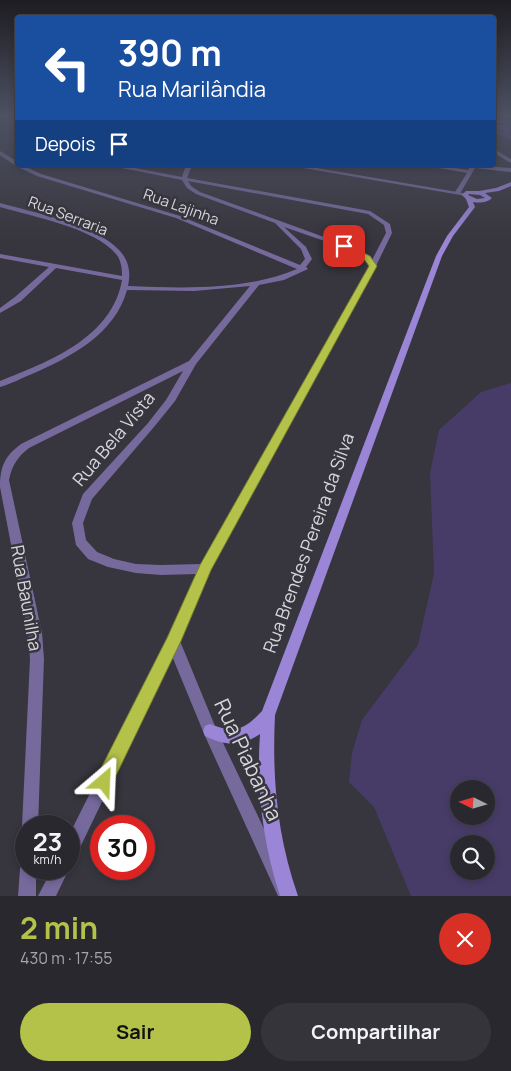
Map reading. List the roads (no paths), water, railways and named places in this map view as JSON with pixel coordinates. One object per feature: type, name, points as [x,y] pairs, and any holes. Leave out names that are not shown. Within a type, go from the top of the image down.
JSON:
[{"type":"main road","points":[[468,196],[476,192],[497,190],[511,184]]},
{"type":"main road","name":"Rua Brendes Pereira da Silva","points":[[464,218],[488,199],[511,190]]},
{"type":"main road","points":[[476,192],[486,194],[488,199]]},
{"type":"main road","points":[[468,196],[488,199]]},
{"type":"main road","name":"Rua Brendes Pereira da Silva","points":[[288,896],[280,871],[267,806],[265,761],[268,716],[438,256],[472,205],[468,196]]},
{"type":"main road","points":[[210,731],[219,737],[242,737],[251,732],[268,716]]},
{"type":"street","name":"Rua Lajinha","points":[[22,167],[39,175],[178,217],[304,269]]},
{"type":"street","points":[[80,830],[173,641],[205,569],[373,266],[389,233],[387,224],[376,215],[121,167]]},
{"type":"street","points":[[184,179],[188,167]]},
{"type":"street","points":[[302,167],[458,192],[468,196]]},
{"type":"street","points":[[437,167],[470,172]]},
{"type":"street","points":[[458,192],[472,167]]},
{"type":"street","points":[[487,167],[511,170]]},
{"type":"street","points":[[184,179],[189,187],[198,193],[278,224],[344,246],[367,257],[373,266]]},
{"type":"street","name":"Rua Serraria","points":[[0,205],[73,228],[107,244],[120,254],[125,262],[126,279],[124,288],[108,320],[91,337],[54,360],[0,384]]},
{"type":"street","points":[[124,288],[178,290],[258,283],[290,277],[304,269],[308,264],[308,254],[278,224]]},
{"type":"street","points":[[0,256],[126,279]]},
{"type":"street","points":[[0,311],[18,299],[53,267]]},
{"type":"street","name":"Rua Bela Vista","points":[[205,569],[140,570],[116,567],[98,559],[84,548],[78,536],[77,522],[87,498],[151,425],[170,401],[192,363],[258,283]]},
{"type":"street","name":"Rua Baunilha","points":[[30,815],[37,659],[35,633],[4,480],[6,468],[13,456],[25,446],[192,363]]},
{"type":"street","name":"Rua Piabanha","points":[[173,641],[210,731],[288,896]]},
{"type":"street","points":[[26,896],[27,880]]},
{"type":"street","points":[[47,896],[55,880]]}]
